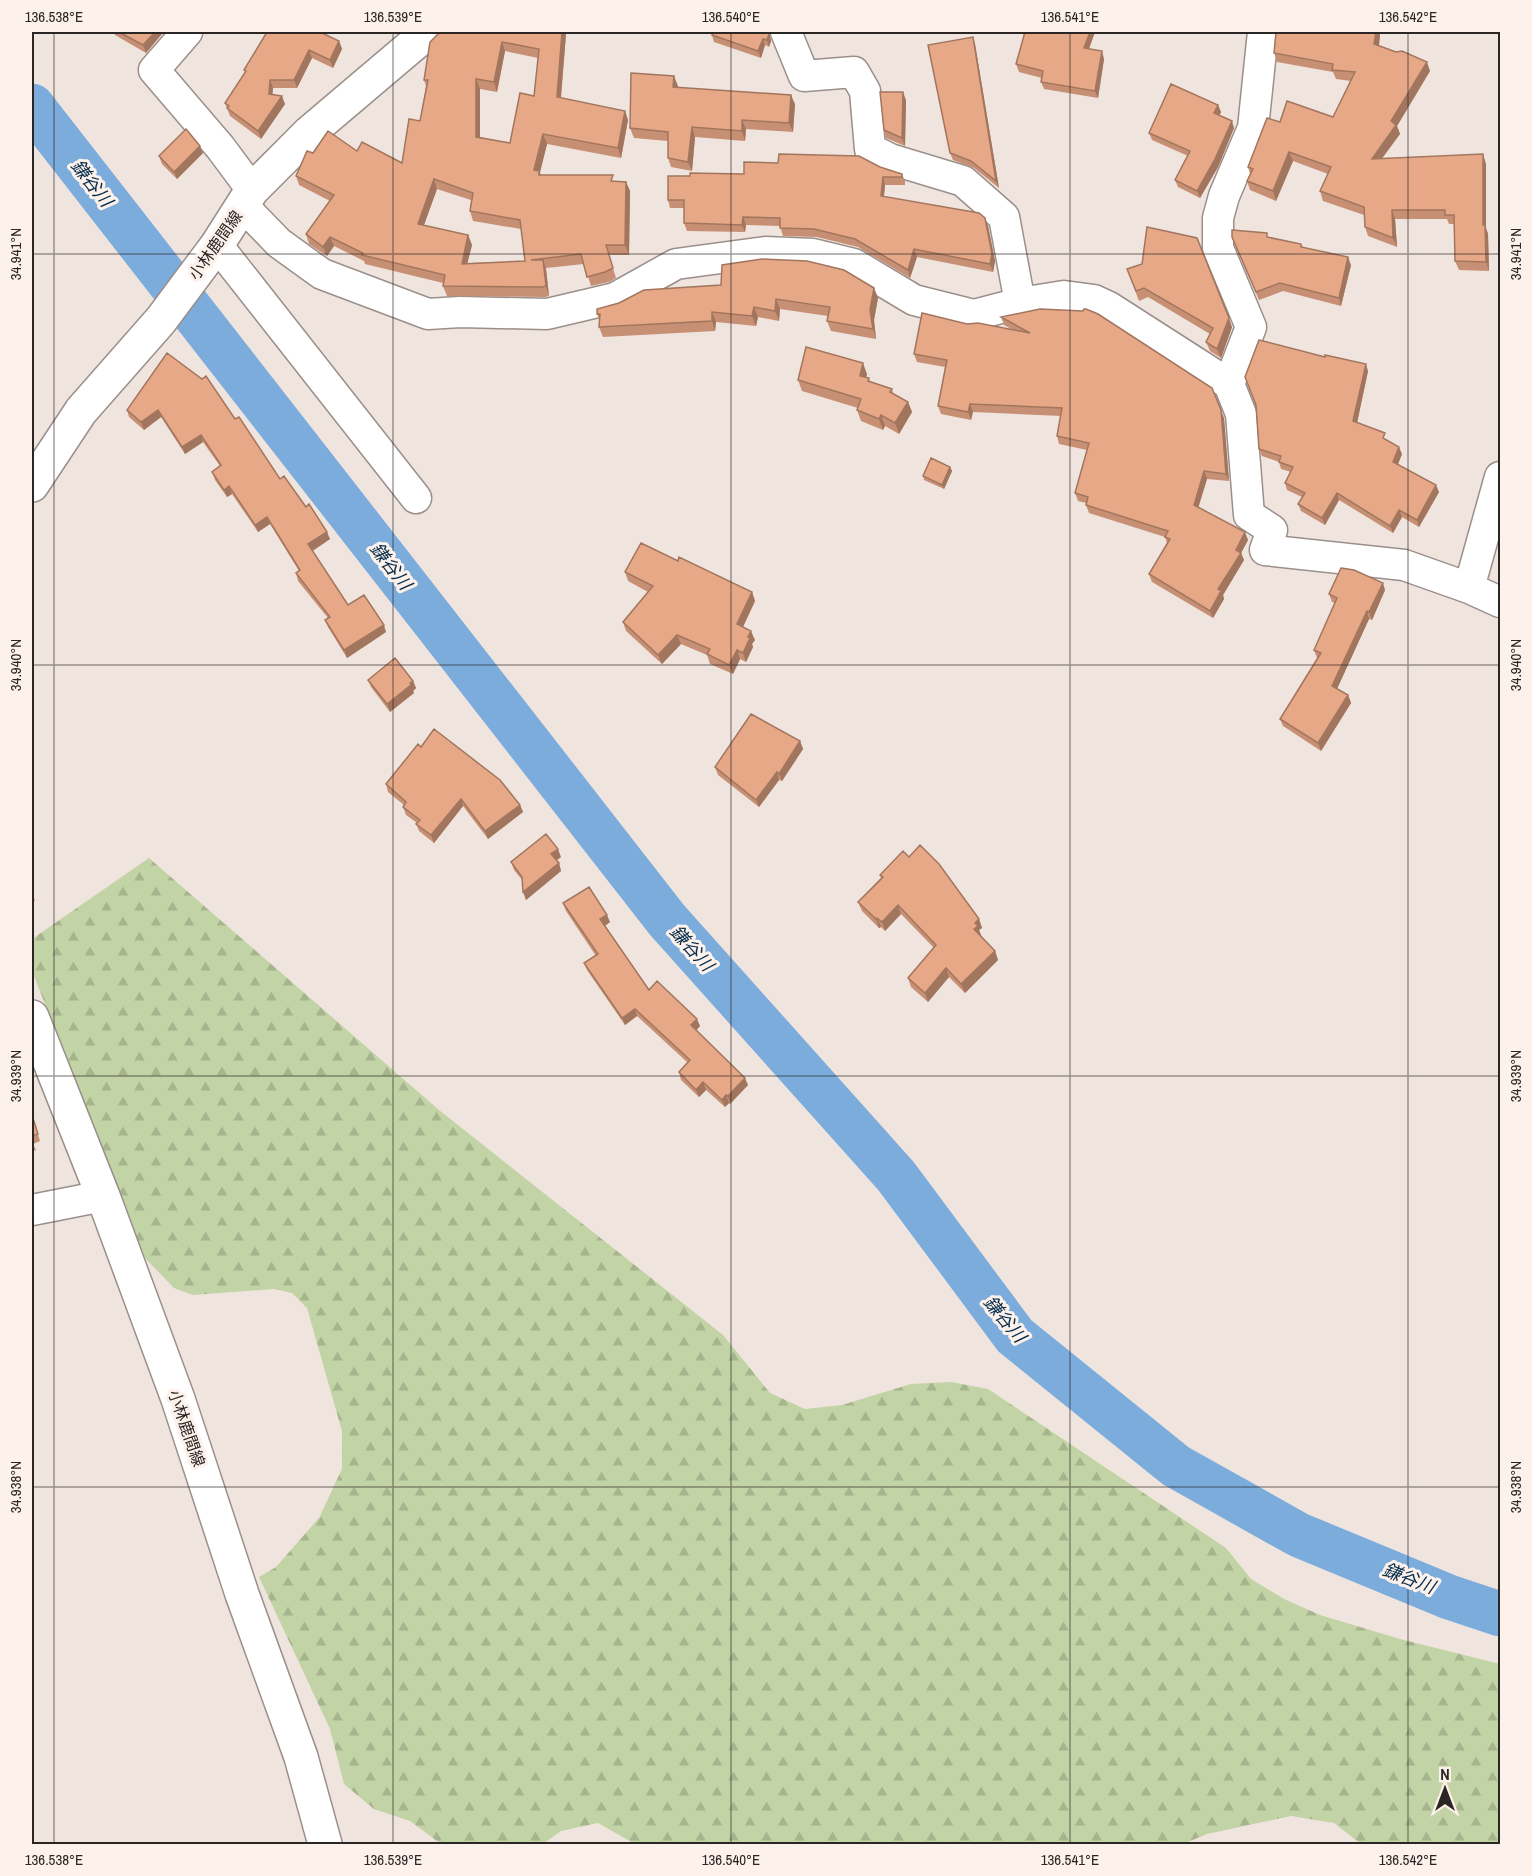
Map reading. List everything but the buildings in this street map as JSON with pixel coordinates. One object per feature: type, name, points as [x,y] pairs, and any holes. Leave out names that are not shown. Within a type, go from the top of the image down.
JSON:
[{"type":"main road","name":"小林鹿間線","points":[[32,485],[81,411],[168,311],[214,249],[247,198],[310,132],[428,32]]},
{"type":"main road","name":"小林鹿間線","points":[[32,1017],[103,1196],[178,1399],[242,1594],[301,1757],[325,1845]]},
{"type":"street","points":[[187,32],[154,70],[220,147],[247,198],[279,243],[322,274],[428,314],[460,312],[547,314],[615,298],[676,264],[765,252],[813,254],[854,264],[914,300],[974,315],[1020,303],[1064,296],[1094,300],[1229,384],[1240,414],[1249,515],[1272,530],[1265,550],[1404,564],[1500,602]]},
{"type":"street","points":[[786,32],[804,76],[854,72],[865,90],[870,149],[890,159],[963,181],[1004,217],[1020,303]]},
{"type":"street","points":[[1229,384],[1251,327],[1218,248],[1218,218],[1224,196],[1253,128],[1263,32]]},
{"type":"street","points":[[214,249],[416,498]]},
{"type":"street","points":[[1469,588],[1500,477]]},
{"type":"street","points":[[32,1210],[103,1196]]},
{"type":"green space","points":[[149,858],[439,1110],[723,1335],[770,1393],[805,1409],[842,1405],[911,1384],[951,1382],[988,1389],[1226,1548],[1251,1579],[1284,1599],[1320,1615],[1400,1639],[1500,1664],[1500,1844],[1361,1844],[1334,1823],[1291,1816],[1207,1834],[1183,1844],[635,1844],[598,1823],[561,1831],[543,1844],[441,1844],[410,1821],[374,1809],[344,1784],[330,1729],[259,1577],[276,1567],[319,1518],[342,1469],[342,1431],[307,1308],[292,1293],[274,1289],[193,1295],[174,1288],[145,1258],[32,971],[32,939]]},
{"type":"waterway","name":"鎌谷川","points":[[32,106],[667,920],[896,1176],[1015,1336],[1176,1466],[1299,1535],[1449,1597],[1500,1614]]}]
